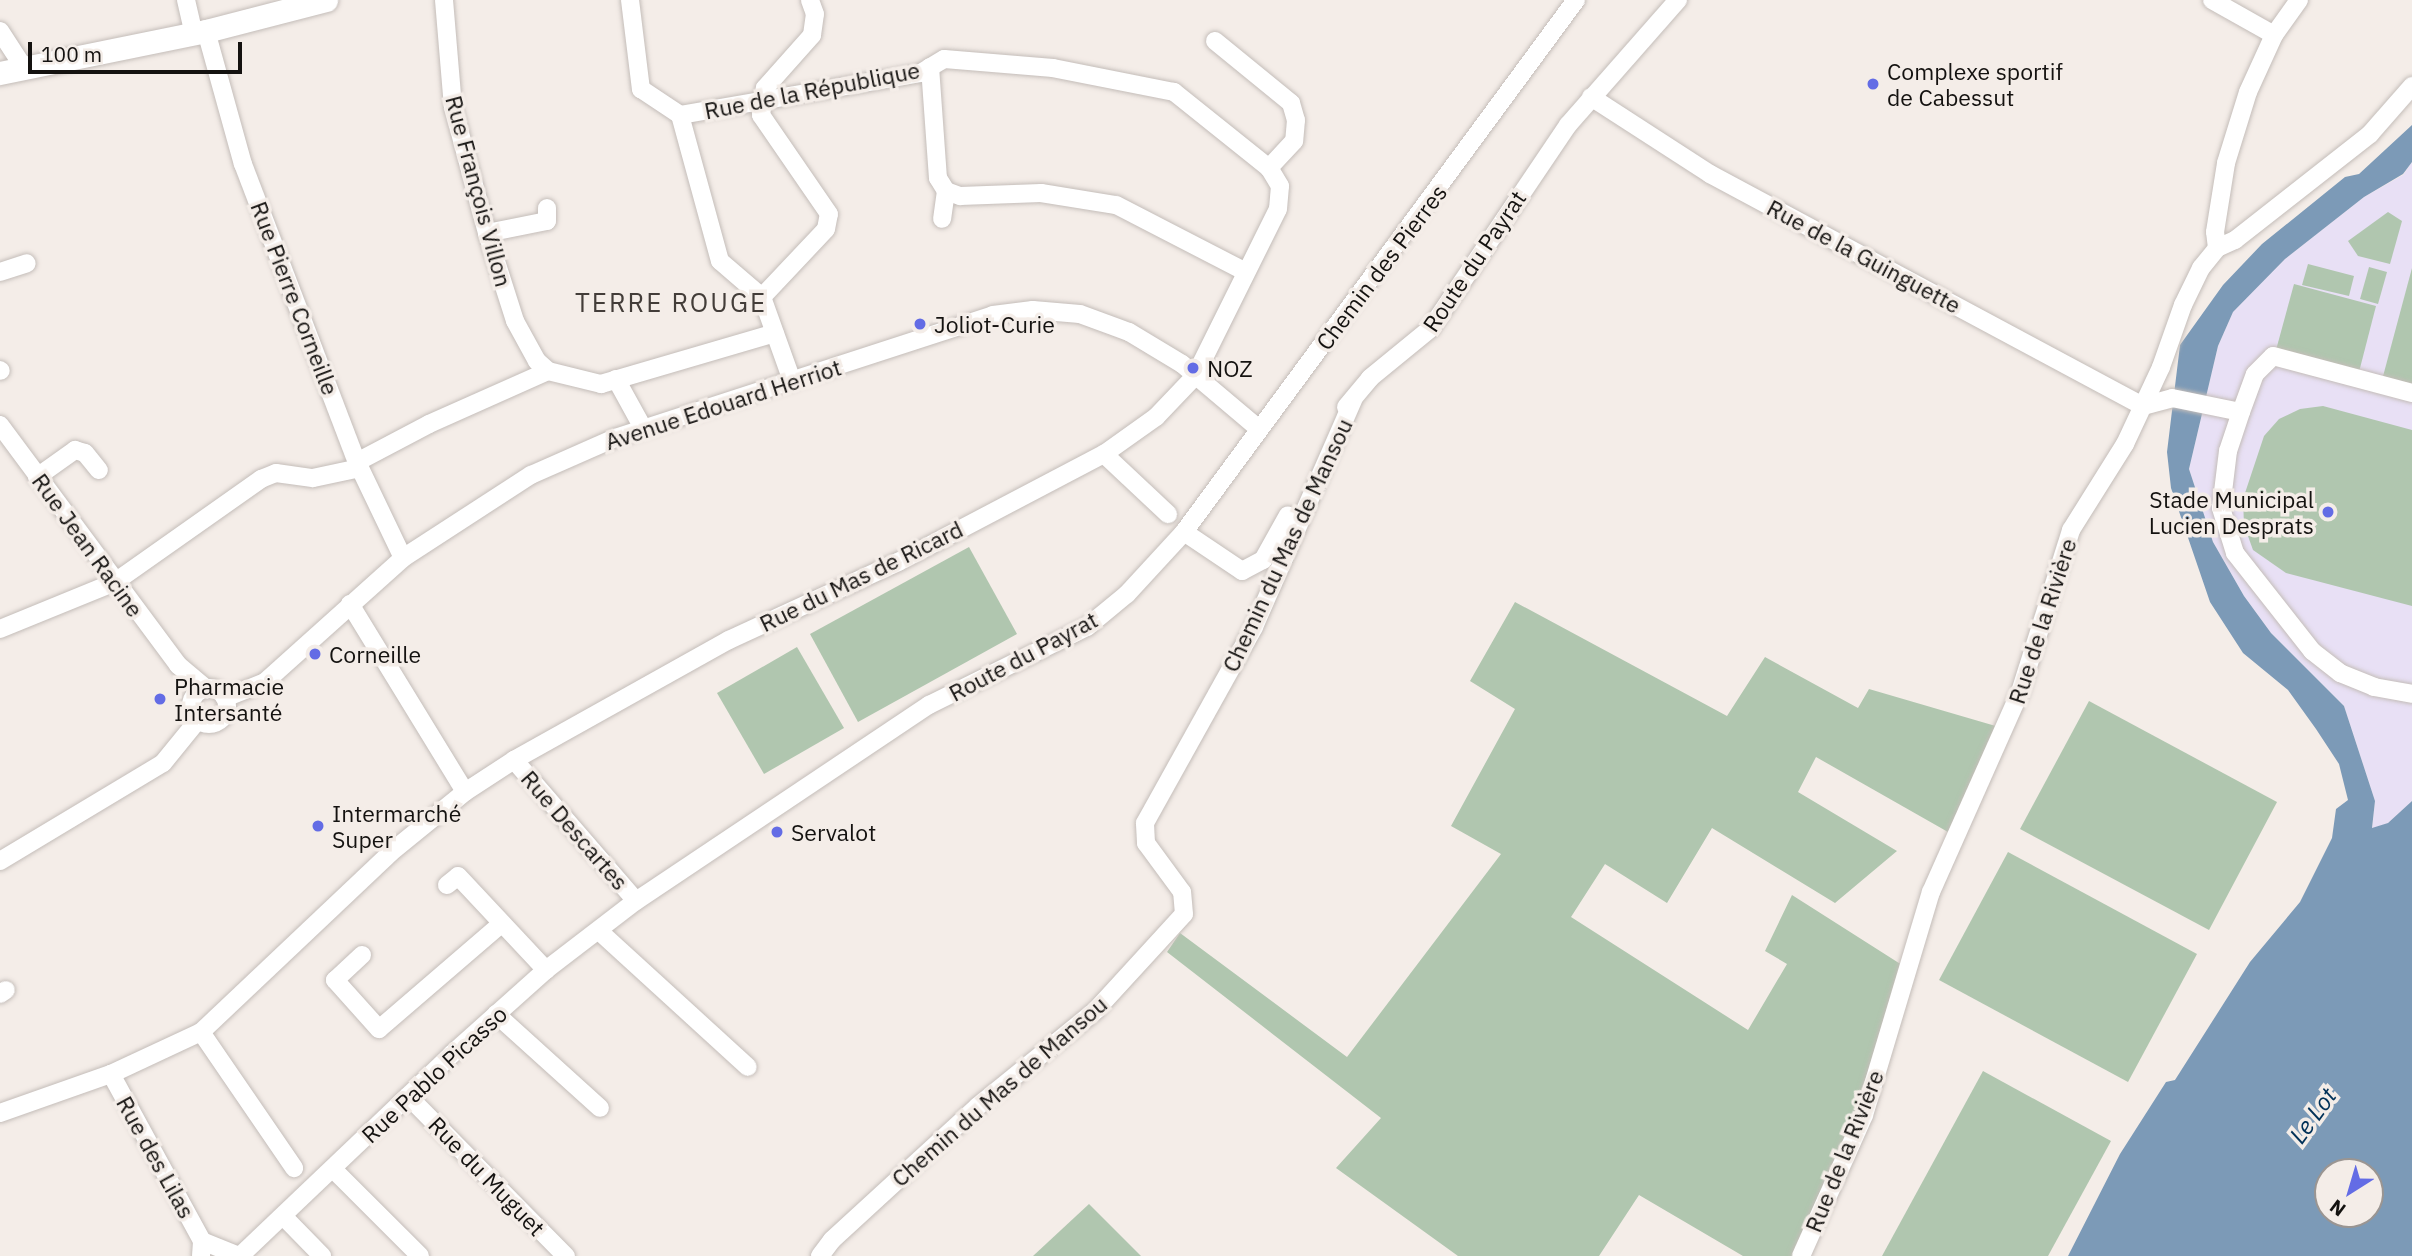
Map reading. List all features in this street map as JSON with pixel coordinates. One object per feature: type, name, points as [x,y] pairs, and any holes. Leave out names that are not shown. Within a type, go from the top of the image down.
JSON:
[{"type":"main road","points":[[0,73],[200,32],[326,0]]},
{"type":"street","name":"Rue Pierre Corneille","points":[[186,0],[200,32],[243,164],[359,465],[403,558]]},
{"type":"street","name":"Rue François Villon","points":[[444,0],[453,107],[487,233],[515,321],[537,362],[548,371]]},
{"type":"street","points":[[630,0],[640,89],[680,115],[720,261],[762,297],[792,381]]},
{"type":"street","points":[[762,297],[826,229],[829,214],[761,115],[765,88],[811,35],[815,14],[810,0]]},
{"type":"street","name":"Chemin des Pierres","points":[[1189,537],[1259,429],[1576,0]]},
{"type":"street","name":"Route du Payrat","points":[[636,901],[929,705],[1087,627],[1189,537],[1230,567],[1242,571],[1263,560],[1337,416],[1370,378],[1432,328],[1508,209],[1591,97],[1678,0]]},
{"type":"street","points":[[2211,0],[2274,35]]},
{"type":"street","points":[[2299,0],[2274,35],[2248,92],[2226,163],[2215,232],[2217,248],[2235,240],[2370,134],[2410,90]]},
{"type":"street","points":[[0,30],[24,68]]},
{"type":"street","points":[[1195,376],[1278,209],[1280,186],[1269,168],[1294,141],[1296,120],[1291,103],[1215,41]]},
{"type":"street","name":"Rue de la République","points":[[680,115],[930,67],[944,59],[1053,68],[1174,92],[1269,168]]},
{"type":"street","points":[[930,67],[938,178],[946,191],[943,219]]},
{"type":"street","name":"Rue de la Guinguette","points":[[1591,97],[1710,174],[2143,406]]},
{"type":"street","points":[[946,191],[960,196],[1041,192],[1116,205],[1246,272]]},
{"type":"street","points":[[487,233],[547,221],[547,208]]},
{"type":"street","name":"Rue de la Rivière","points":[[1801,1256],[1864,1115],[1931,892],[2020,692],[2071,530],[2125,444],[2183,305],[2201,268],[2217,248]]},
{"type":"street","points":[[0,272],[27,263]]},
{"type":"street","name":"Avenue Edouard Herriot","points":[[225,698],[265,682],[403,558],[531,475],[643,428],[993,315],[1032,310],[1080,314],[1129,332],[1195,376],[1259,429]]},
{"type":"street","points":[[0,629],[115,582],[261,479],[276,473],[313,478],[359,465],[429,424],[548,371],[601,384],[775,333]]},
{"type":"street","points":[[2412,393],[2273,356],[2255,374],[2241,411],[2228,451],[2221,508],[2235,553],[2312,651],[2340,673],[2374,687],[2412,694]]},
{"type":"street","name":"Rue du Mas de Ricard","points":[[0,1113],[111,1074],[201,1032],[390,853],[465,792],[514,760],[729,640],[898,562],[1104,454],[1156,417],[1195,376]]},
{"type":"street","points":[[616,379],[643,428]]},
{"type":"street","points":[[2143,406],[2172,398],[2241,411]]},
{"type":"street","name":"Chemin du Mas de Mansou","points":[[820,1256],[832,1240],[978,1105],[1096,1010],[1184,914],[1182,892],[1146,843],[1145,823],[1254,627],[1353,400]]},
{"type":"street","name":"Rue Jean Racine","points":[[0,425],[178,665],[207,688]]},
{"type":"street","points":[[37,477],[75,450],[85,453],[99,470]]},
{"type":"street","points":[[1104,454],[1168,514]]},
{"type":"street","points":[[351,604],[465,792]]},
{"type":"street","name":"Rue Jean Racine","points":[[178,665],[192,699]]},
{"type":"street","points":[[207,688],[225,698],[222,718],[207,724],[198,720],[192,699],[207,688]]},
{"type":"street","points":[[0,861],[163,763],[198,720]]},
{"type":"street","name":"Rue Descartes","points":[[514,760],[636,901]]},
{"type":"street","points":[[447,885],[458,876],[546,970]]},
{"type":"street","name":"Rue Pablo Picasso","points":[[239,1256],[496,1014],[546,970],[600,932],[636,901]]},
{"type":"street","points":[[362,955],[335,980],[379,1029],[501,924]]},
{"type":"street","points":[[600,932],[748,1067]]},
{"type":"street","points":[[496,1014],[600,1108]]},
{"type":"street","points":[[201,1032],[294,1168],[301,1199]]},
{"type":"street","name":"Rue des Lilas","points":[[111,1074],[202,1248],[239,1256]]},
{"type":"street","name":"Rue du Muguet","points":[[408,1096],[566,1256]]},
{"type":"street","points":[[294,1168],[328,1173],[421,1256]]},
{"type":"street","points":[[283,1216],[322,1256]]},
{"type":"shaded area","points":[[2412,162],[2412,801],[2388,823],[2372,829],[2375,801],[2344,706],[2271,633],[2244,596],[2213,542],[2189,469],[2218,346],[2233,312],[2285,259],[2364,197],[2403,175]]},
{"type":"green space","points":[[2388,212],[2402,221],[2390,264],[2358,256],[2348,241]]},
{"type":"green space","points":[[2308,264],[2354,276],[2349,296],[2302,285]]},
{"type":"green space","points":[[2369,267],[2387,272],[2378,304],[2360,299]]},
{"type":"green space","points":[[2412,268],[2412,388],[2382,380]]},
{"type":"green space","points":[[2294,284],[2376,306],[2359,372],[2276,350]]},
{"type":"green space","name":"Stade Municipal Lucien Desprats","points":[[2323,406],[2412,430],[2412,606],[2286,573],[2253,550],[2244,525],[2243,499],[2264,436],[2279,419],[2300,409]]},
{"type":"green space","points":[[969,547],[1017,634],[858,722],[810,634]]},
{"type":"green space","points":[[1515,602],[1727,716],[1765,657],[1858,708],[1869,689],[1999,727],[1948,832],[1816,757],[1798,792],[1897,851],[1835,903],[1712,828],[1667,903],[1605,864],[1571,917],[1748,1030],[1787,964],[1765,951],[1792,895],[1902,965],[1852,1123],[1796,1256],[1743,1256],[1639,1195],[1599,1256],[1458,1256],[1336,1168],[1381,1118],[1167,952],[1180,933],[1347,1057],[1501,854],[1451,826],[1515,709],[1470,681]]},
{"type":"green space","points":[[797,647],[844,728],[764,774],[717,693]]},
{"type":"green space","points":[[2089,701],[2277,802],[2209,930],[2020,829]]},
{"type":"green space","points":[[2008,852],[2197,954],[2128,1082],[1939,980]]},
{"type":"green space","points":[[1983,1071],[2111,1141],[2048,1256],[1882,1256]]},
{"type":"green space","points":[[1089,1204],[1141,1256],[1033,1256]]},
{"type":"water","name":"Le Lot","points":[[2412,125],[2412,162],[2403,174],[2364,197],[2285,259],[2233,312],[2218,346],[2189,469],[2213,542],[2244,596],[2271,633],[2344,706],[2375,801],[2372,828],[2388,823],[2412,801],[2412,1256],[2068,1256],[2120,1154],[2166,1082],[2175,1080],[2250,962],[2300,902],[2332,838],[2336,809],[2348,800],[2339,764],[2316,729],[2288,690],[2243,653],[2210,602],[2171,488],[2167,452],[2180,345],[2223,285],[2262,244],[2345,177],[2359,174]]},
{"type":"place","name":"Complexe sportif de Cabessut","points":[[1873,84]]},
{"type":"place","name":"Joliot-Curie","points":[[920,324]]},
{"type":"place","name":"NOZ","points":[[1193,368]]},
{"type":"place","name":"Stade Municipal Lucien Desprats","points":[[2328,512]]},
{"type":"place","name":"Corneille","points":[[315,654]]},
{"type":"place","name":"Pharmacie Intersanté","points":[[160,699]]},
{"type":"place","name":"Intermarché Super","points":[[318,826]]},
{"type":"place","name":"Servalot","points":[[777,832]]},
{"type":"district","name":"TERRE ROUGE","points":[[671,303]]}]
